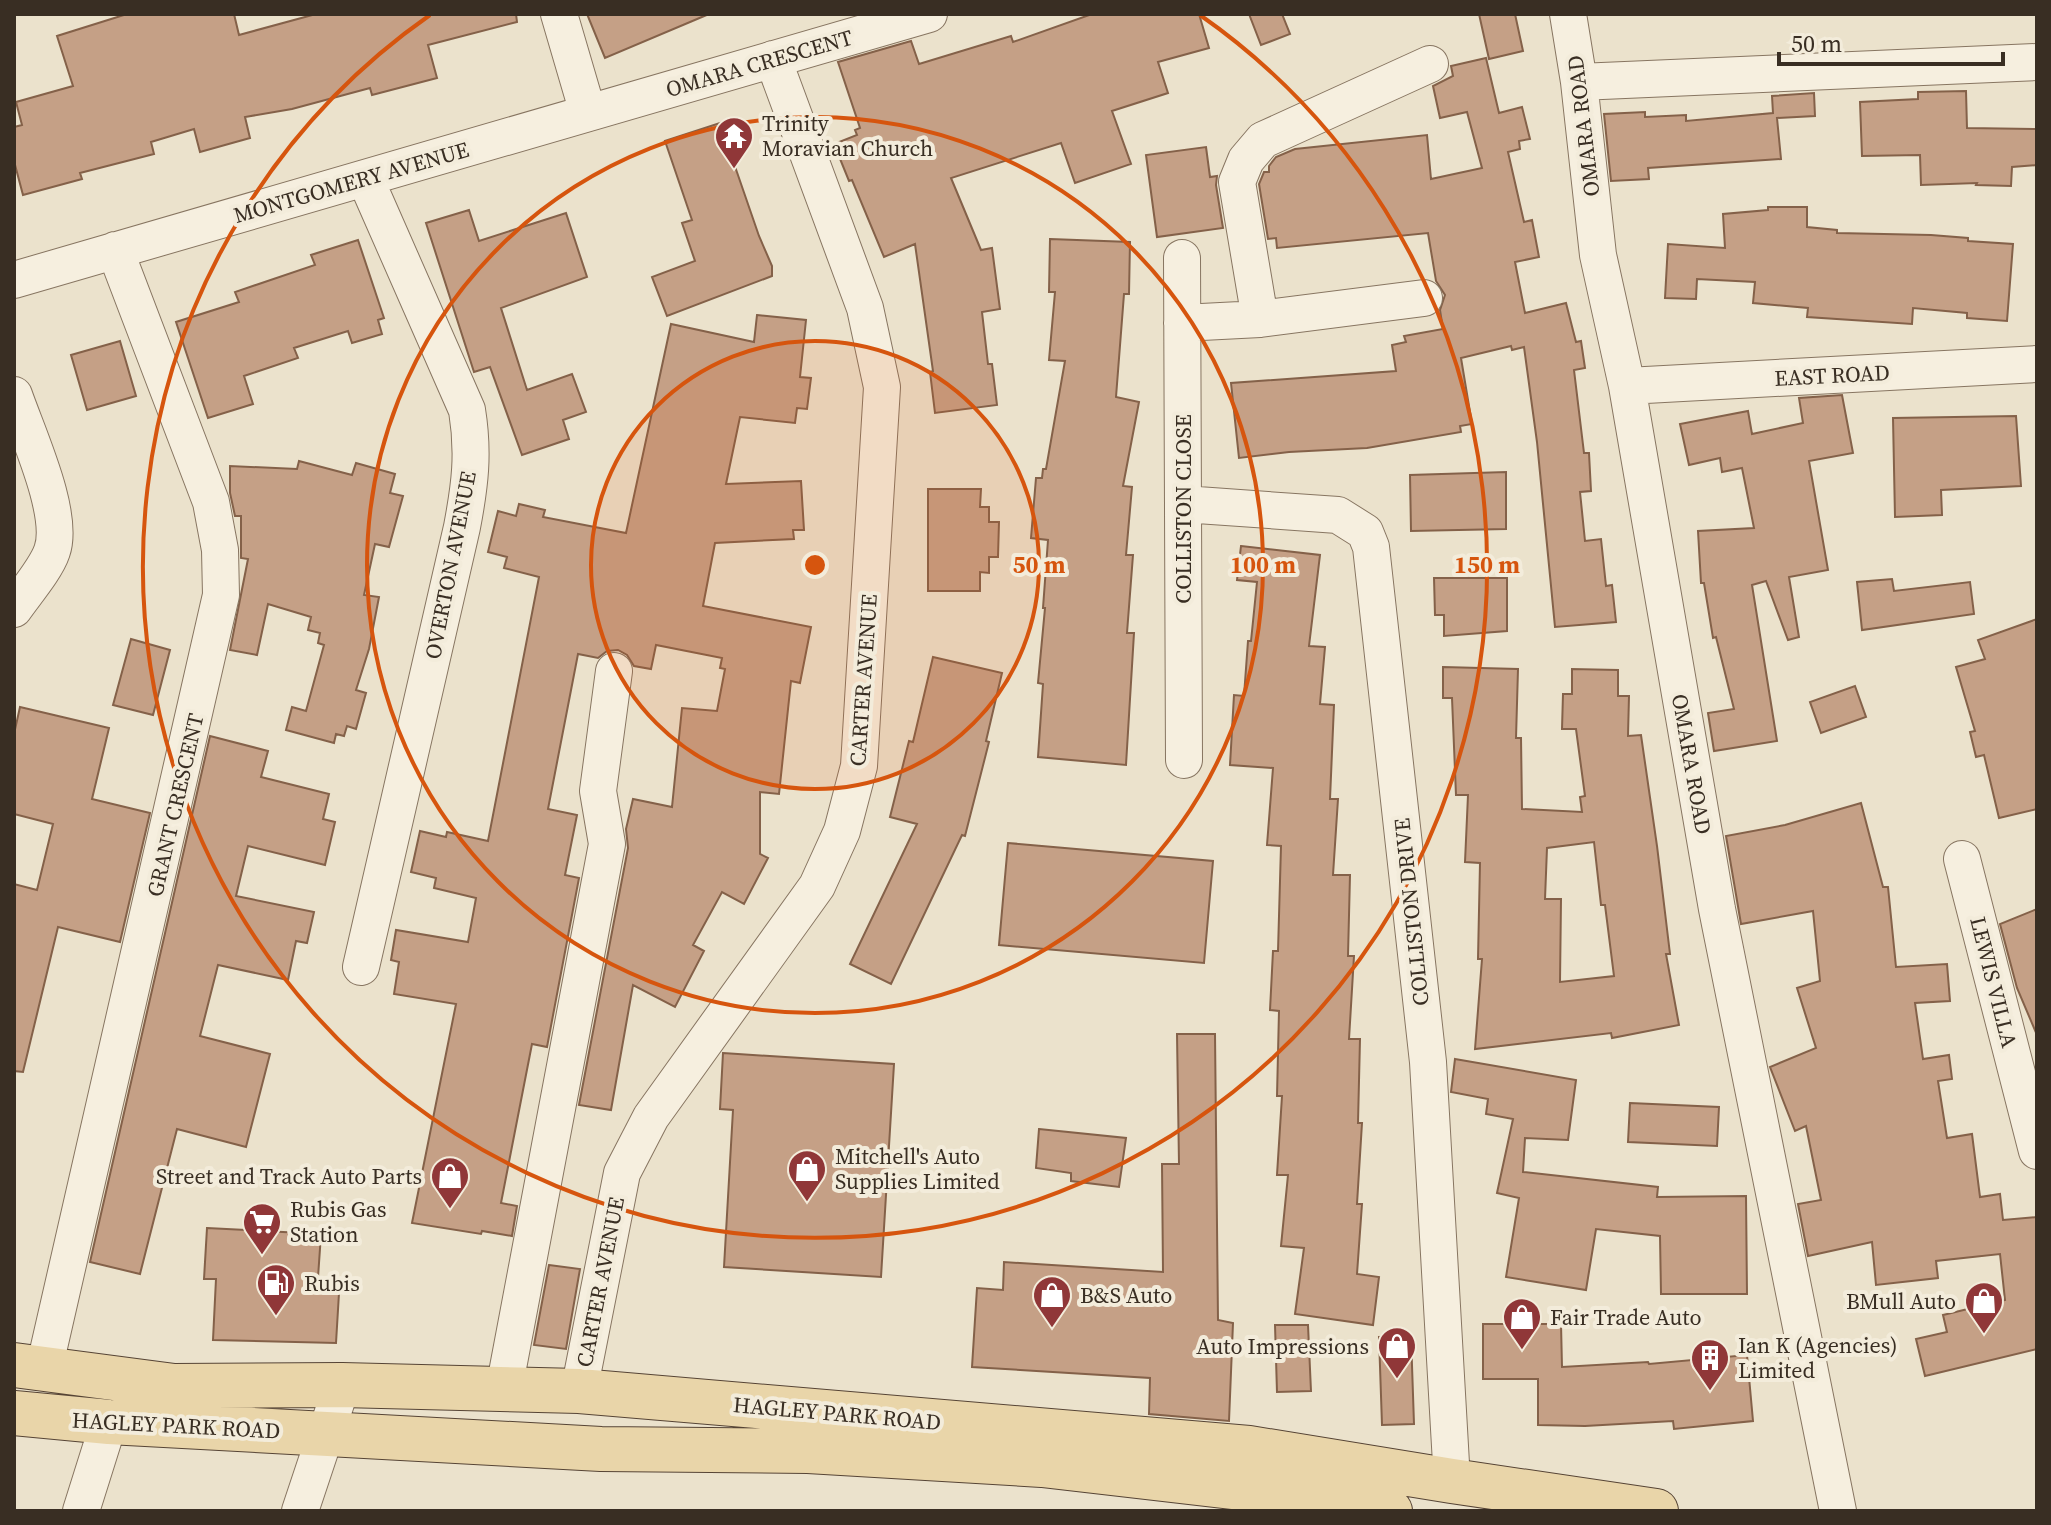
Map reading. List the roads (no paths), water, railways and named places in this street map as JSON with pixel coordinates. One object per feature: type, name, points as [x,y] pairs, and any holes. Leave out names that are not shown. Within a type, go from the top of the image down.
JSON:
[{"type":"main road","name":"HAGLEY PARK ROAD","points":[[29,1367],[174,1386],[342,1385],[579,1391],[1249,1448],[1656,1511]]},
{"type":"main road","name":"HAGLEY PARK ROAD","points":[[14,1413],[109,1422],[601,1449],[808,1451],[1042,1465],[1249,1489],[1390,1511]]},
{"type":"street","points":[[559,14],[588,113]]},
{"type":"street","name":"OMARA CRESCENT","points":[[588,113],[929,14]]},
{"type":"street","name":"OMARA ROAD","points":[[1568,14],[1579,82],[1598,255],[1627,386],[1717,909],[1838,1511]]},
{"type":"street","name":"CARTER AVENUE","points":[[579,1391],[622,1173],[651,1117],[817,886],[842,831],[859,766],[882,387],[865,308],[773,59]]},
{"type":"street","points":[[1579,82],[2037,62]]},
{"type":"street","points":[[1260,319],[1237,182],[1246,160],[1263,140],[1430,64]]},
{"type":"street","name":"MONTGOMERY AVENUE","points":[[14,280],[588,113]]},
{"type":"street","name":"OVERTON AVENUE","points":[[361,967],[462,527],[472,443],[467,410],[365,178]]},
{"type":"street","name":"GRANT CRESCENT","points":[[29,1367],[221,595],[220,550],[211,502],[115,250]]},
{"type":"street","name":"COLLISTON CLOSE","points":[[1182,258],[1184,760]]},
{"type":"street","points":[[1182,323],[1260,319],[1424,298]]},
{"type":"street","name":"EAST ROAD","points":[[1627,386],[2037,364]]},
{"type":"street","points":[[14,395],[54,510],[56,531],[52,553],[14,609]]},
{"type":"street","name":"COLLISTON DRIVE","points":[[1183,504],[1338,515],[1365,532],[1371,547],[1428,1062],[1452,1481]]},
{"type":"street","points":[[504,1389],[607,844],[598,791],[614,671]]},
{"type":"street","name":"LEWIS VILLA","points":[[1962,859],[2037,1151]]},
{"type":"street","points":[[300,1511],[342,1385]]},
{"type":"street","points":[[81,1511],[109,1422]]},
{"type":"place","name":"Trinity Moravian Church","points":[[734,170]]},
{"type":"place","name":"Mitchell's Auto Supplies Limited","points":[[807,1203]]},
{"type":"place","name":"Street and Track Auto Parts","points":[[450,1210]]},
{"type":"place","name":"Rubis Gas Station","points":[[262,1256]]},
{"type":"place","name":"Rubis","points":[[276,1317]]},
{"type":"place","name":"B&S Auto","points":[[1052,1329]]},
{"type":"place","name":"BMull Auto","points":[[1984,1335]]},
{"type":"place","name":"Fair Trade Auto","points":[[1522,1351]]},
{"type":"place","name":"Auto Impressions","points":[[1397,1380]]},
{"type":"place","name":"Ian K (Agencies) Limited","points":[[1710,1392]]}]
